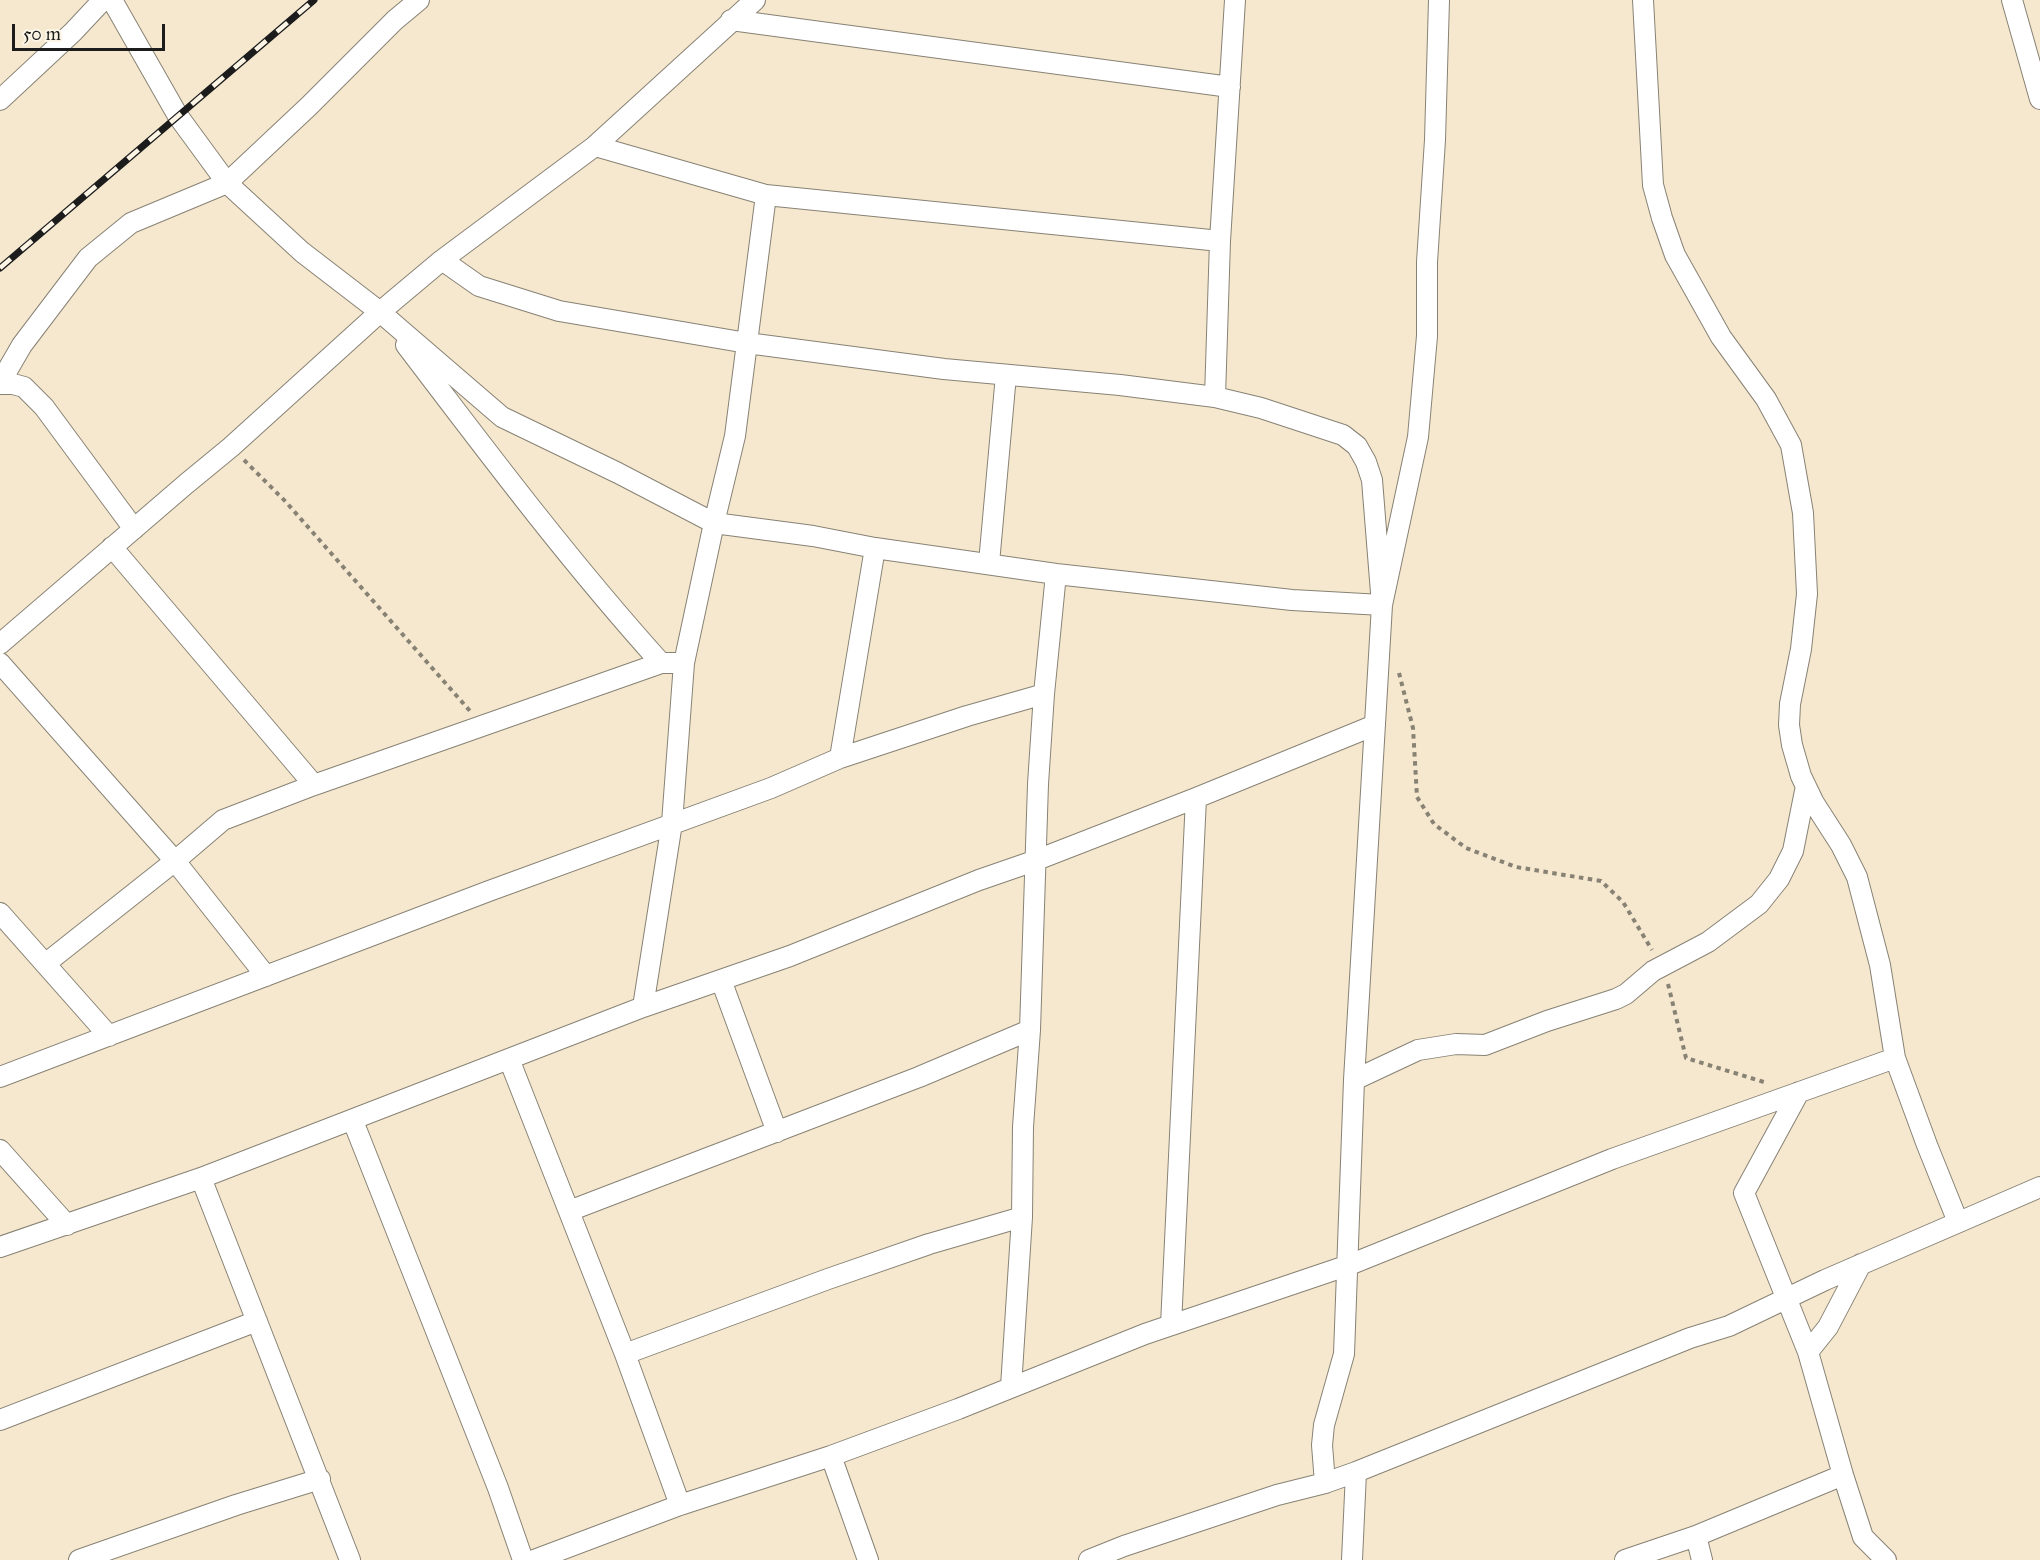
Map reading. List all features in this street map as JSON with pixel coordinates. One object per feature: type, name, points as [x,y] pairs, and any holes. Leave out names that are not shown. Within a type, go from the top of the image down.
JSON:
[{"type":"street","points":[[0,100],[103,0]]},
{"type":"street","points":[[112,0],[178,116],[227,183],[302,252],[380,312],[502,417],[714,523],[1056,574],[1270,598],[1382,605]]},
{"type":"street","points":[[134,529],[44,407],[24,387],[0,384],[22,345],[87,258],[130,223],[227,183],[309,106],[395,20],[419,0]]},
{"type":"street","points":[[0,644],[231,447],[380,312],[442,260],[595,146],[755,0]]},
{"type":"street","points":[[1215,397],[1220,241],[1235,0]]},
{"type":"street","points":[[1382,605],[1418,438],[1427,336],[1427,262],[1439,0]]},
{"type":"street","points":[[1643,0],[1653,185],[1662,218],[1675,255],[1721,337],[1766,399],[1791,445],[1803,513],[1807,594],[1801,649],[1790,704],[1789,725],[1792,745],[1814,803],[1841,845],[1857,877],[1880,965],[1895,1058],[1958,1222]]},
{"type":"street","points":[[2012,0],[2040,99]]},
{"type":"street","points":[[731,21],[1230,87]]},
{"type":"street","points":[[595,146],[766,195],[1220,241]]},
{"type":"street","points":[[644,1007],[672,823],[684,663],[735,436],[766,195]]},
{"type":"street","points":[[442,260],[479,286],[559,311],[747,343],[1006,375],[1120,385],[1215,397],[1261,408],[1343,435],[1358,446],[1372,480],[1382,605],[1354,1080],[1344,1354],[1324,1425],[1322,1445],[1325,1483]]},
{"type":"street","points":[[380,312],[614,611],[661,663]]},
{"type":"street","points":[[989,563],[1006,375]]},
{"type":"street","points":[[112,548],[314,785]]},
{"type":"street","points":[[840,758],[875,548]]},
{"type":"street","points":[[1011,1387],[1022,1217],[1023,1127],[1030,1030],[1034,861],[1044,694],[1056,574]]},
{"type":"street","points":[[0,663],[175,861],[266,976]]},
{"type":"street","points":[[45,964],[223,820],[314,785],[661,663],[684,663]]},
{"type":"street","points":[[0,1077],[672,823],[771,788],[840,758],[967,716],[1044,694]]},
{"type":"street","points":[[0,1247],[201,1178],[644,1007],[790,956],[979,880],[1196,798],[1375,724]]},
{"type":"street","points":[[1354,1080],[1418,1050],[1456,1044],[1485,1045],[1546,1021],[1616,999],[1662,966],[1708,942],[1759,904],[1779,879],[1793,851],[1806,786]]},
{"type":"street","points":[[1171,1325],[1196,798]]},
{"type":"street","points":[[0,913],[108,1036]]},
{"type":"street","points":[[722,980],[777,1132]]},
{"type":"street","points":[[569,1211],[919,1077],[1030,1030]]},
{"type":"street","points":[[534,1560],[680,1505],[831,1456],[1171,1325],[1349,1265],[1612,1159],[1895,1058]]},
{"type":"street","points":[[509,1059],[626,1354],[680,1505]]},
{"type":"street","points":[[1799,1092],[1744,1193],[1808,1352],[1863,1537],[1886,1560]]},
{"type":"street","points":[[353,1121],[498,1488],[523,1560]]},
{"type":"street","points":[[0,1150],[66,1225]]},
{"type":"street","points":[[201,1178],[350,1560]]},
{"type":"street","points":[[1089,1560],[1277,1495],[1325,1483],[1356,1472],[1690,1338],[1729,1326],[1787,1297],[2040,1187]]},
{"type":"street","points":[[626,1354],[850,1271],[929,1244],[1022,1217]]},
{"type":"street","points":[[1808,1352],[1828,1327],[1861,1264]]},
{"type":"street","points":[[0,1420],[257,1321]]},
{"type":"street","points":[[831,1456],[868,1560]]},
{"type":"street","points":[[1352,1560],[1356,1472]]},
{"type":"street","points":[[1625,1560],[1696,1536],[1843,1475]]},
{"type":"street","points":[[79,1560],[236,1505],[320,1479]]},
{"type":"street","points":[[1696,1536],[1702,1560]]},
{"type":"path","points":[[231,447],[286,502],[484,727]]},
{"type":"path","points":[[1399,672],[1413,728],[1416,797],[1434,824],[1466,848],[1516,867],[1601,881],[1623,902],[1665,970],[1686,1058],[1799,1092]]},
{"type":"railway","points":[[0,268],[314,0]]}]
